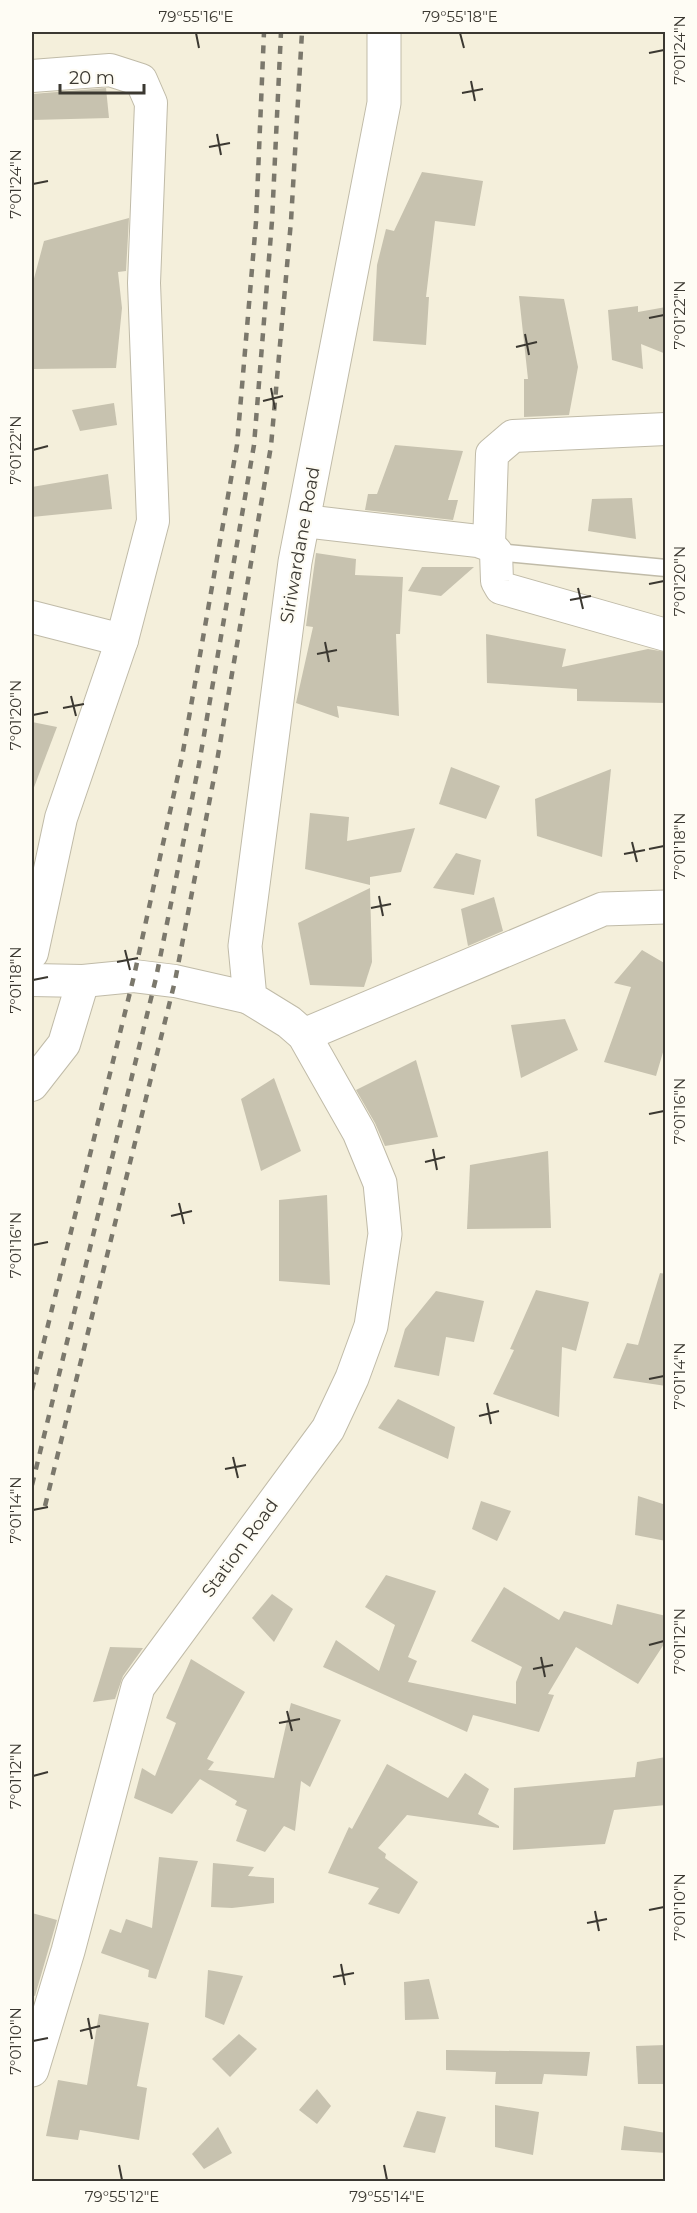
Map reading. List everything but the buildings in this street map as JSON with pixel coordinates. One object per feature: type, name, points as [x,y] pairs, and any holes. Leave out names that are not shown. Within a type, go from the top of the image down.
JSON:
[{"type":"street","name":"Siriwardane Road","points":[[250,998],[245,946],[295,562],[384,103],[384,32]]},
{"type":"street","points":[[32,76],[110,70],[141,80],[151,104],[144,284],[153,521],[122,640],[61,818],[32,953]]},
{"type":"street","points":[[666,429],[513,436],[492,454],[492,549],[497,581],[501,588],[666,635]]},
{"type":"street","points":[[304,521],[478,542],[492,549]]},
{"type":"street","points":[[32,616],[122,640]]},
{"type":"street","points":[[32,980],[83,981],[134,976],[156,978],[250,998],[289,1022],[304,1035],[603,909],[666,907]]},
{"type":"street","points":[[32,1085],[64,1044],[83,981]]},
{"type":"street","name":"Station Road","points":[[32,2070],[68,1951],[138,1687],[328,1429],[352,1378],[371,1326],[385,1234],[380,1183],[359,1132],[304,1035]]},
{"type":"lane","points":[[492,549],[666,568]]},
{"type":"railway","points":[[32,1390],[134,976],[182,757],[237,445],[256,222],[264,32]]},
{"type":"railway","points":[[32,1485],[156,978],[199,764],[254,445],[272,221],[281,32]]},
{"type":"railway","points":[[45,1506],[175,981],[216,767],[271,446],[291,221],[302,32]]}]
